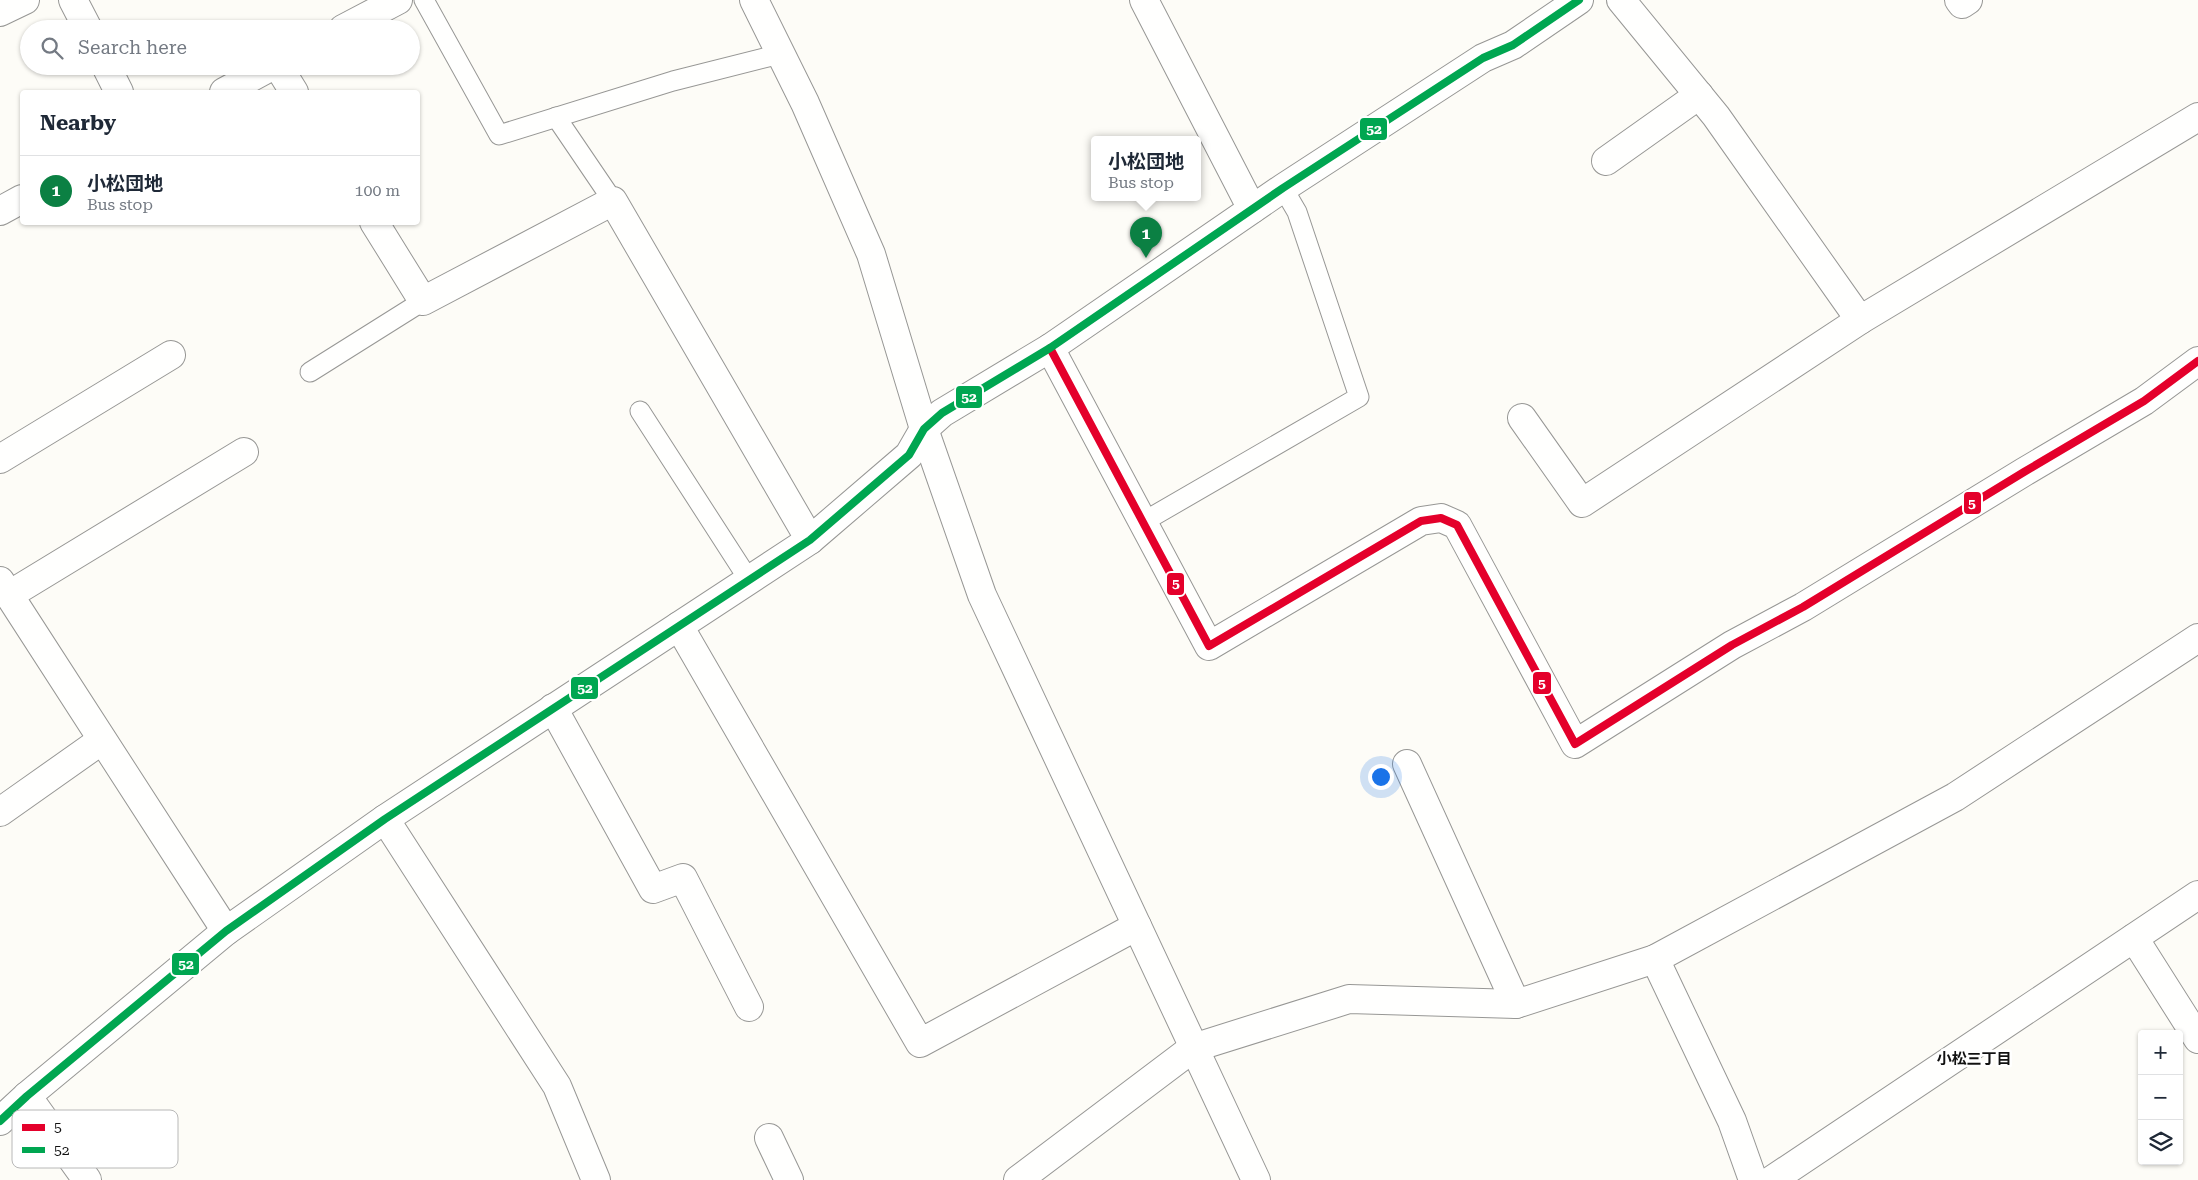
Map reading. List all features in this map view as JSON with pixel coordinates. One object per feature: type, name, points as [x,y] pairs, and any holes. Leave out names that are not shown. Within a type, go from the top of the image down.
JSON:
[{"type":"street","points":[[0,12],[25,0]]},
{"type":"street","points":[[74,0],[84,20]]},
{"type":"street","points":[[360,20],[398,0]]},
{"type":"street","points":[[754,0],[805,103],[871,254],[924,429],[982,595],[1256,1180]]},
{"type":"street","points":[[1144,0],[1252,209]]},
{"type":"street","points":[[0,1121],[27,1096],[226,931],[385,819],[810,540],[910,455],[924,429],[942,413],[1050,348],[1283,188],[1483,58],[1512,45],[1579,0]]},
{"type":"street","points":[[1621,0],[1716,116],[1860,320]]},
{"type":"street","points":[[1959,0],[1962,4],[1968,0]]},
{"type":"street","points":[[110,75],[118,90]]},
{"type":"street","points":[[228,90],[255,75]]},
{"type":"street","points":[[284,75],[293,90]]},
{"type":"street","points":[[1606,161],[1699,95]]},
{"type":"street","points":[[1522,418],[1582,503],[1860,320],[2198,117]]},
{"type":"street","points":[[0,210],[20,200]]},
{"type":"street","points":[[376,225],[423,301],[614,201],[810,540]]},
{"type":"street","points":[[1050,348],[1210,646],[1421,521],[1441,518],[1457,525],[1575,744],[1732,645],[1803,607],[2144,401],[2198,361]]},
{"type":"street","points":[[0,459],[171,355]]},
{"type":"street","points":[[226,931],[5,588],[244,452]]},
{"type":"street","points":[[679,626],[920,1043],[1137,926]]},
{"type":"street","points":[[1018,1180],[1193,1048],[1349,999],[1516,1004],[1656,959],[1955,797],[2198,638]]},
{"type":"street","points":[[553,708],[653,889],[683,878],[749,1007]]},
{"type":"street","points":[[0,812],[102,740]]},
{"type":"street","points":[[1408,764],[1516,1004]]},
{"type":"street","points":[[385,819],[557,1086],[596,1180]]},
{"type":"street","points":[[1772,1180],[2198,895]]},
{"type":"street","points":[[2134,938],[2198,1039]]},
{"type":"street","points":[[1656,959],[1732,1121],[1753,1180]]},
{"type":"street","points":[[27,1096],[37,1110]]},
{"type":"street","points":[[769,1138],[789,1180]]},
{"type":"street","points":[[78,1168],[87,1180]]},
{"type":"lane","points":[[424,0],[499,135],[673,81],[780,54]]},
{"type":"lane","points":[[556,117],[614,201]]},
{"type":"lane","points":[[1143,522],[1359,397],[1297,212],[1283,188]]},
{"type":"lane","points":[[310,372],[423,301]]},
{"type":"lane","points":[[640,411],[749,580]]},
{"type":"transit line","name":"52","points":[[0,1121],[27,1096],[226,931],[385,819],[810,540],[909,455],[924,429],[942,413],[1050,348],[1283,188],[1483,58],[1513,45],[1579,0]]},
{"type":"transit line","name":"5","points":[[1050,348],[1209,646],[1421,521],[1441,518],[1457,525],[1575,744],[1732,645],[1803,607],[2144,401],[2198,361]]},
{"type":"place","name":"小松団地","points":[[1146,258]]},
{"type":"district","name":"小松三丁目","points":[[1974,1059]]}]
